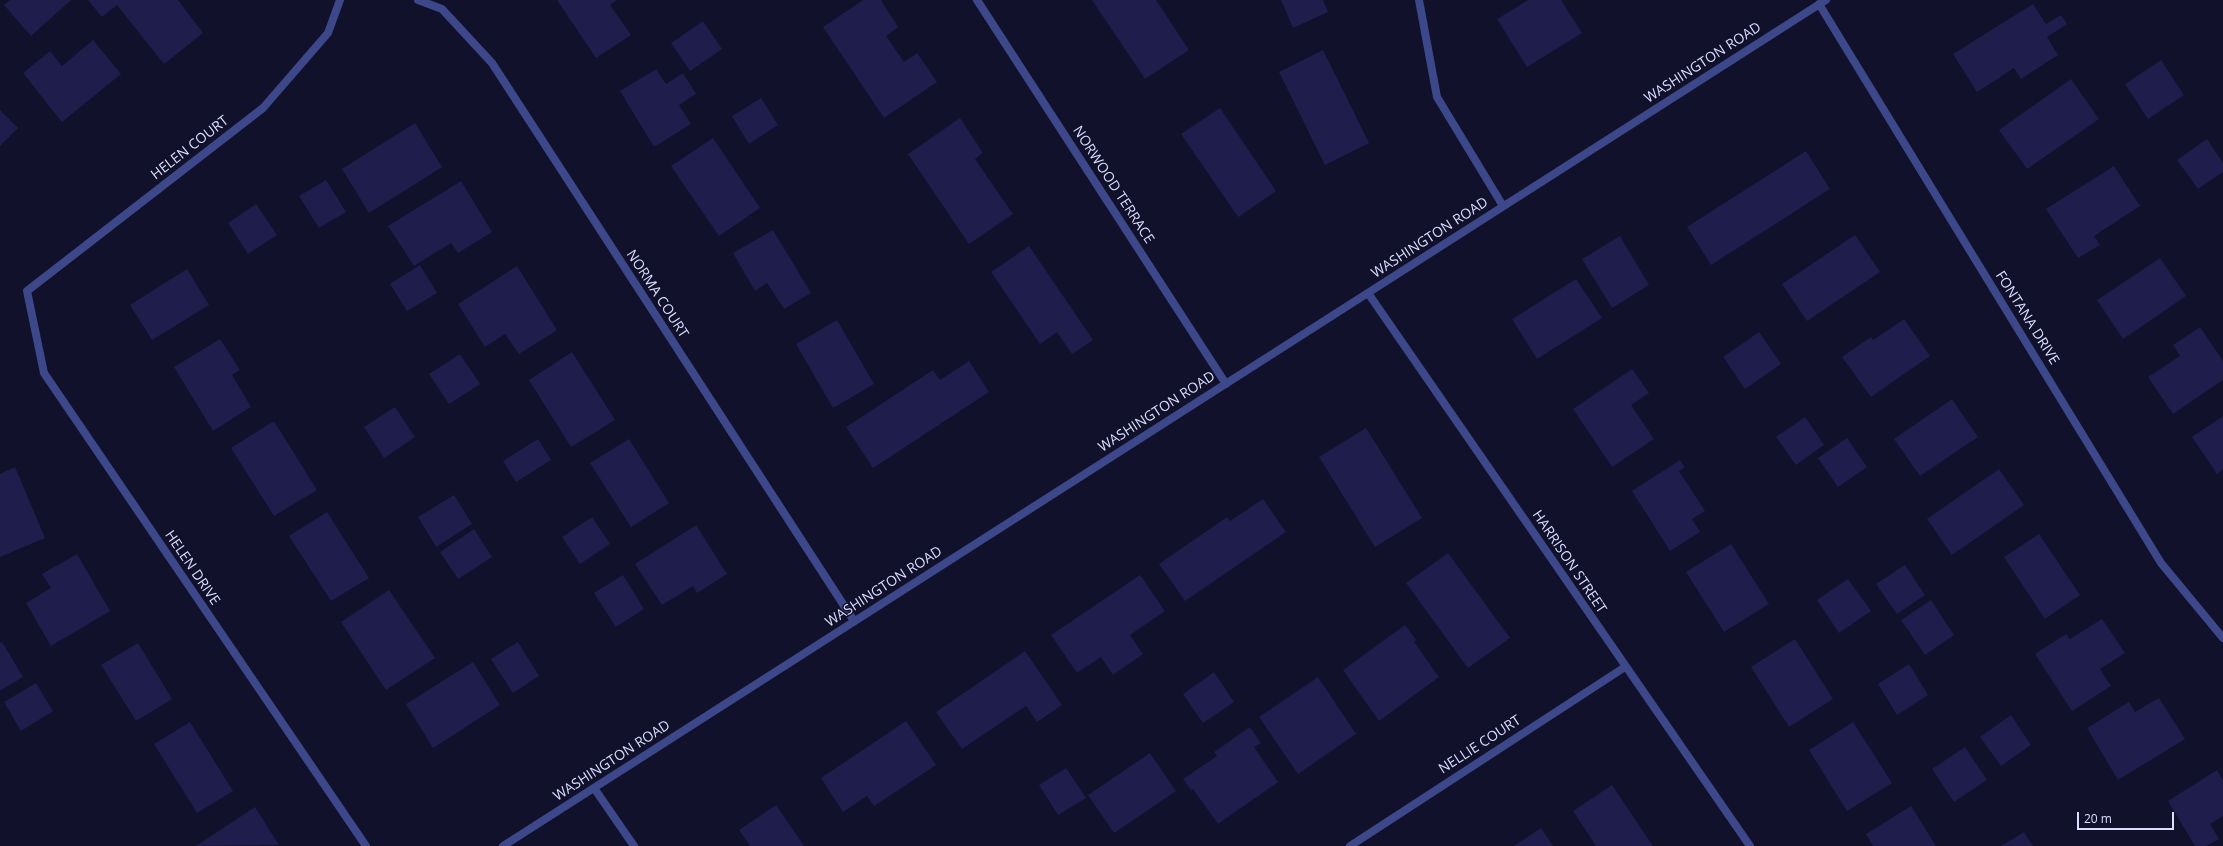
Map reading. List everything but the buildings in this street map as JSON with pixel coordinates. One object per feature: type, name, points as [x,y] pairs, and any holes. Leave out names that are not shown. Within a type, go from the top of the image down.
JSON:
[{"type":"street","name":"HELEN COURT","points":[[27,291],[263,108],[328,33],[340,0]]},
{"type":"street","name":"NORMA COURT","points":[[418,0],[442,8],[492,63],[854,621]]},
{"type":"street","name":"NORWOOD TERRACE","points":[[977,0],[1226,384]]},
{"type":"street","points":[[1419,0],[1437,97],[1503,206]]},
{"type":"street","name":"WASHINGTON ROAD","points":[[503,846],[1822,2]]},
{"type":"street","name":"FONTANA DRIVE","points":[[1822,2],[2162,563],[2223,638]]},
{"type":"street","name":"HELEN DRIVE","points":[[27,291],[44,373],[366,846]]},
{"type":"street","name":"HARRISON STREET","points":[[1368,293],[1750,846]]},
{"type":"street","name":"NELLIE COURT","points":[[1350,846],[1625,667]]},
{"type":"street","points":[[594,788],[634,846]]}]
